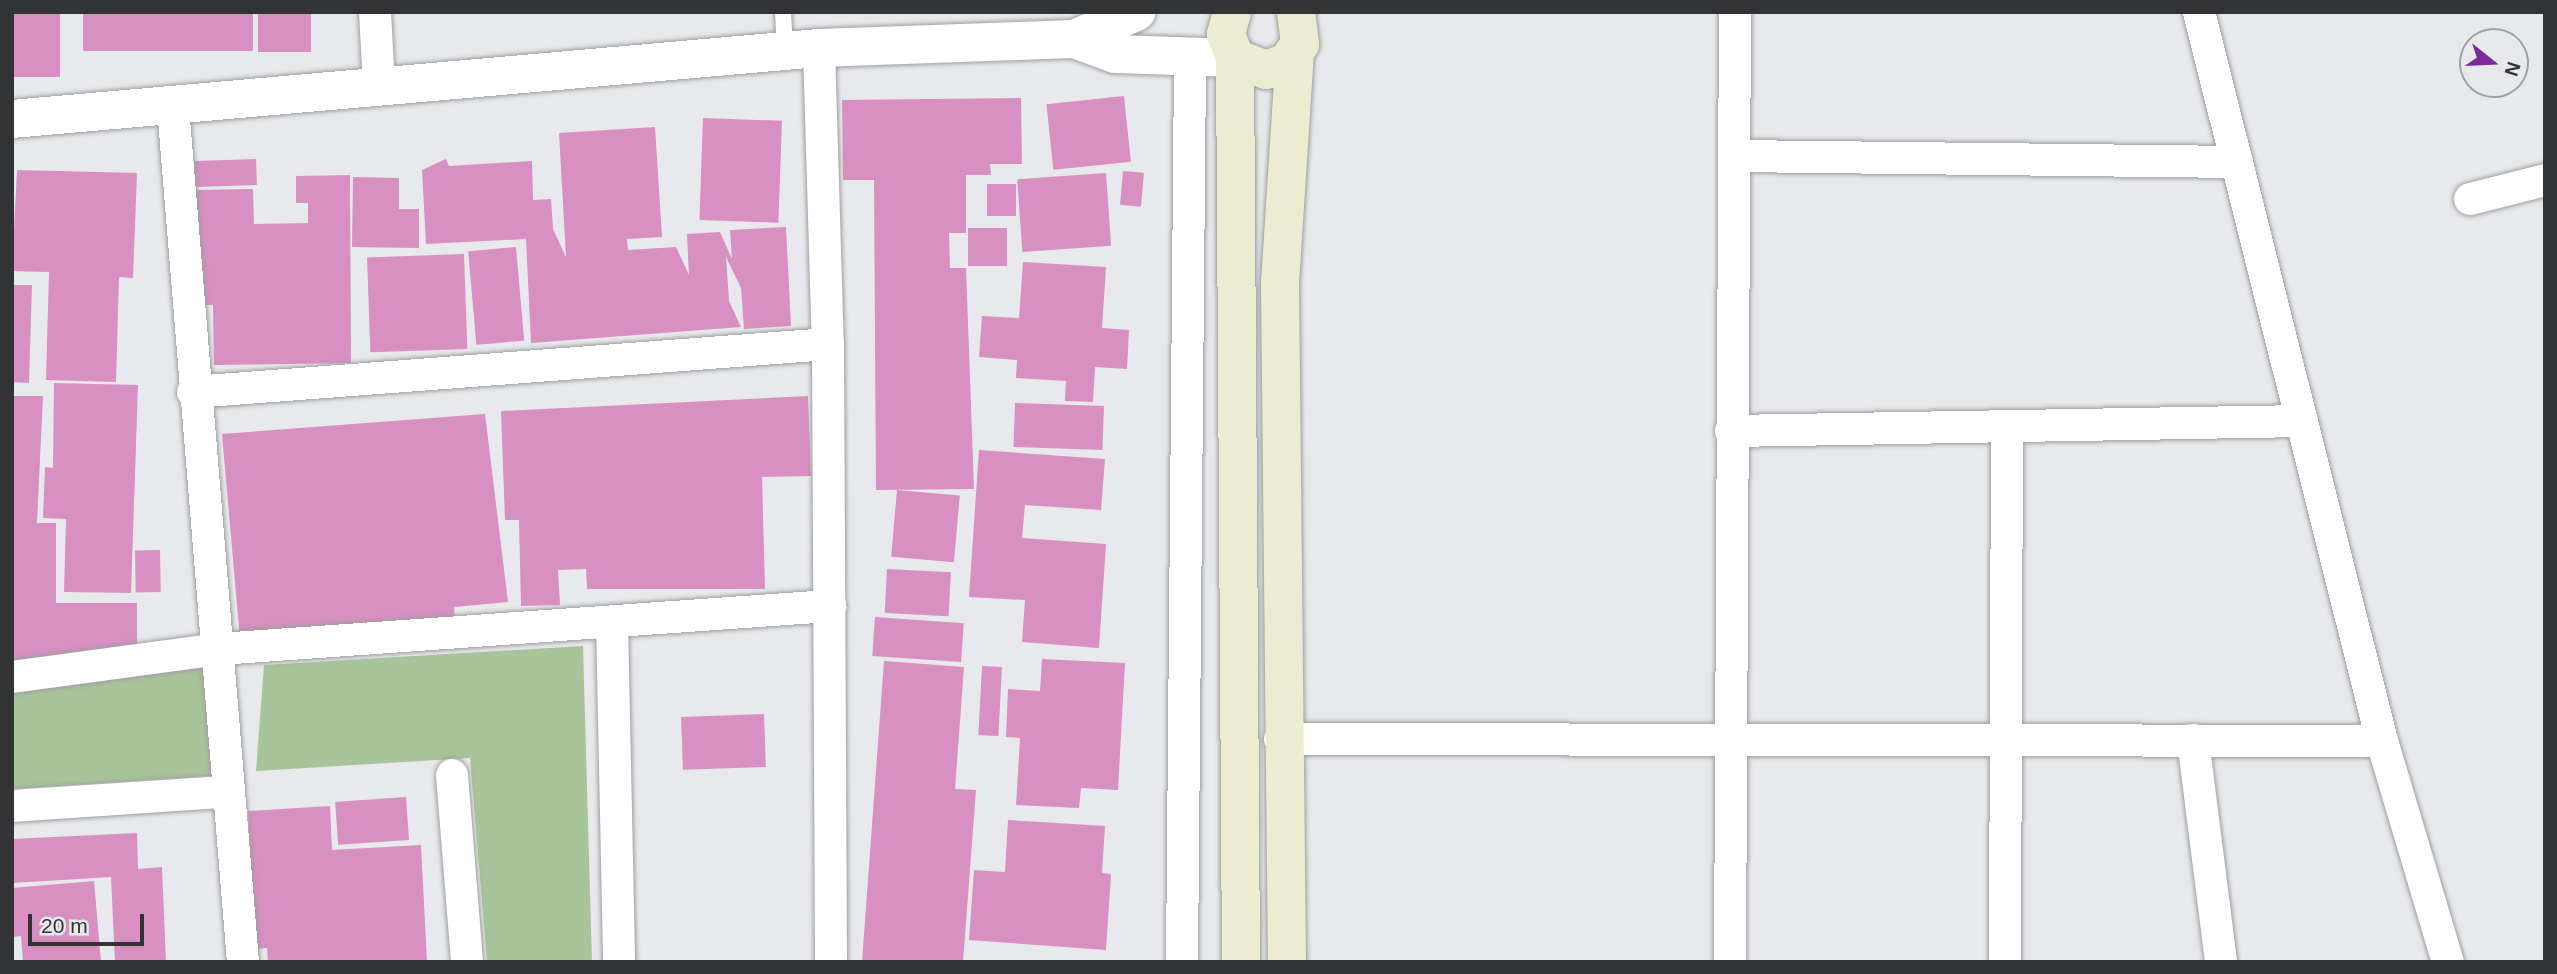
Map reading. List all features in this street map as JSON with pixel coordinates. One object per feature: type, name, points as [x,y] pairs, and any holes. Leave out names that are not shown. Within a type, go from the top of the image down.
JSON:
[{"type":"main road","points":[[1232,12],[1226,34],[1235,58],[1240,471],[1241,962]]},
{"type":"main road","points":[[1287,962],[1280,739],[1280,283],[1295,54],[1302,34],[1296,12]]},
{"type":"main road","points":[[1235,58],[1266,69],[1295,54]]},
{"type":"street","points":[[375,12],[379,85]]},
{"type":"street","points":[[12,119],[173,107],[379,85],[802,51],[1074,39],[1136,12]]},
{"type":"street","points":[[1730,962],[1728,740],[1735,12]]},
{"type":"street","points":[[2199,12],[2382,741],[2448,962]]},
{"type":"street","points":[[1074,39],[1115,54],[1235,58]]},
{"type":"street","points":[[802,51],[828,344],[831,962]]},
{"type":"street","points":[[1182,962],[1190,55]]},
{"type":"street","points":[[173,107],[193,392],[219,649],[224,792],[243,962]]},
{"type":"street","points":[[1734,156],[2237,162]]},
{"type":"street","points":[[2470,199],[2544,182]]},
{"type":"street","points":[[193,392],[828,344]]},
{"type":"street","points":[[1731,431],[2302,421]]},
{"type":"street","points":[[2004,962],[2007,426]]},
{"type":"street","points":[[1188,471],[1240,471]]},
{"type":"street","points":[[12,677],[219,649],[830,607]]},
{"type":"street","points":[[612,622],[619,962]]},
{"type":"street","points":[[1280,739],[2382,741]]},
{"type":"street","points":[[2193,740],[2221,962]]},
{"type":"street","points":[[452,775],[467,962]]},
{"type":"street","points":[[12,806],[224,792]]},
{"type":"lane","points":[[783,12],[802,51]]},
{"type":"green space","points":[[583,646],[592,962],[487,962],[470,758],[256,771],[264,665]]},
{"type":"green space","points":[[227,665],[223,775],[12,789],[12,688]]},
{"type":"building","points":[[12,12],[60,12],[60,77],[12,77]]},
{"type":"building","points":[[83,12],[253,12],[253,51],[83,51]]},
{"type":"building","points":[[258,12],[311,12],[311,52],[258,52]]},
{"type":"building","points":[[1124,96],[1131,162],[1053,170],[1046,104]]},
{"type":"building","points":[[1021,98],[1022,164],[990,164],[991,175],[966,175],[966,233],[949,233],[950,268],[966,268],[974,489],[876,490],[874,180],[843,180],[842,100]]},
{"type":"building","points":[[703,118],[782,121],[778,223],[699,220]]},
{"type":"building","points":[[655,127],[662,237],[627,239],[628,250],[676,247],[689,275],[687,234],[720,232],[732,259],[730,230],[786,227],[791,326],[744,329],[741,288],[726,257],[729,301],[741,327],[531,343],[526,239],[426,244],[422,170],[446,159],[449,166],[532,161],[533,200],[551,199],[553,229],[566,257],[559,133]]},
{"type":"building","points":[[256,159],[257,185],[190,187],[189,161]]},
{"type":"building","points":[[17,170],[137,173],[133,278],[119,277],[116,382],[46,380],[49,272],[12,271]]},
{"type":"building","points":[[1123,171],[1144,173],[1141,207],[1120,205]]},
{"type":"building","points":[[1106,173],[1111,246],[1022,252],[1017,179]]},
{"type":"building","points":[[350,175],[351,363],[214,365],[213,305],[200,305],[194,190],[253,189],[254,224],[308,223],[308,203],[296,203],[296,176]]},
{"type":"building","points":[[353,177],[399,178],[399,209],[419,209],[419,248],[352,247]]},
{"type":"building","points":[[987,184],[1016,184],[1016,216],[987,216]]},
{"type":"building","points":[[968,228],[1007,228],[1007,266],[968,266]]},
{"type":"building","points":[[516,247],[524,341],[476,345],[468,251]]},
{"type":"building","points":[[464,254],[467,349],[370,352],[367,257]]},
{"type":"building","points":[[1023,262],[1106,267],[1102,328],[1129,330],[1127,369],[1095,367],[1093,402],[1065,401],[1066,381],[1016,378],[1017,360],[979,357],[982,316],[1019,318]]},
{"type":"building","points":[[12,285],[32,285],[29,383],[12,382]]},
{"type":"building","points":[[54,383],[138,385],[131,593],[64,592],[66,519],[43,518],[45,467],[53,468]]},
{"type":"building","points":[[12,396],[43,396],[37,523],[56,523],[56,603],[137,603],[137,651],[80,652],[79,661],[12,661]]},
{"type":"building","points":[[808,396],[811,476],[762,477],[765,589],[587,589],[586,569],[558,570],[560,605],[521,606],[519,520],[505,520],[501,411]]},
{"type":"building","points":[[1015,403],[1104,406],[1102,450],[1013,447]]},
{"type":"building","points":[[485,414],[508,602],[454,607],[455,620],[240,639],[222,434]]},
{"type":"building","points":[[979,450],[1105,459],[1101,510],[1025,505],[1022,538],[1106,544],[1099,648],[1022,642],[1025,600],[969,597]]},
{"type":"building","points":[[897,490],[960,495],[954,562],[891,557]]},
{"type":"building","points":[[135,550],[160,550],[161,592],[136,592]]},
{"type":"building","points":[[887,569],[951,572],[949,616],[885,613]]},
{"type":"building","points":[[875,617],[964,623],[961,662],[872,656]]},
{"type":"building","points":[[1042,659],[1125,663],[1118,790],[1081,788],[1079,808],[1016,805],[1020,738],[1006,737],[1008,689],[1040,691]]},
{"type":"building","points":[[884,661],[964,667],[955,789],[976,790],[963,962],[862,962]]},
{"type":"building","points":[[982,666],[1002,667],[998,736],[978,735]]},
{"type":"building","points":[[764,714],[766,767],[683,770],[681,717]]},
{"type":"building","points":[[406,797],[409,840],[338,845],[335,802]]},
{"type":"building","points":[[330,806],[332,850],[421,845],[427,962],[268,962],[267,948],[255,949],[248,811]]},
{"type":"building","points":[[1008,820],[1105,826],[1102,873],[1111,874],[1106,950],[969,940],[974,870],[1005,872]]},
{"type":"building","points":[[137,833],[138,869],[162,867],[166,962],[115,962],[111,877],[12,883],[12,839]]},
{"type":"building","points":[[94,881],[101,962],[23,962],[21,936],[12,937],[12,888]]}]
